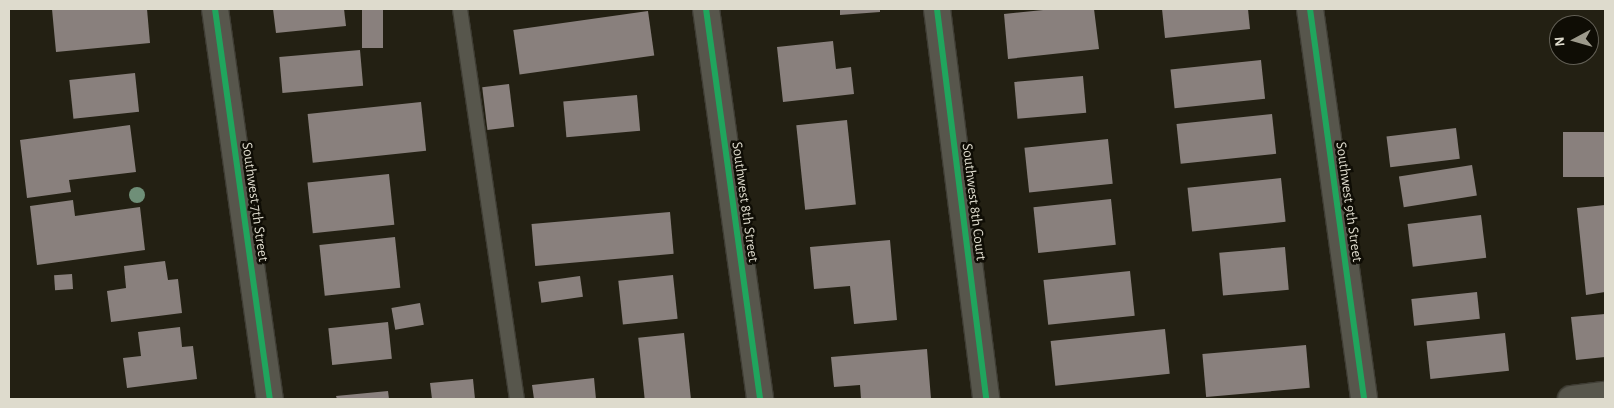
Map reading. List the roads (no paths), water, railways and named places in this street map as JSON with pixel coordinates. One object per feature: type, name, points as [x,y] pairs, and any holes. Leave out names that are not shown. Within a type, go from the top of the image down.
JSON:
[{"type":"street","name":"Southwest 7th Street","points":[[215,9],[270,399]]},
{"type":"street","name":"Southwest 8th Street","points":[[706,9],[760,399]]},
{"type":"street","name":"Southwest 8th Court","points":[[938,9],[986,399]]},
{"type":"street","name":"Southwest 9th Street","points":[[1310,9],[1364,399]]},
{"type":"street","points":[[1571,399],[1605,395]]},
{"type":"lane","points":[[460,9],[517,399]]}]
